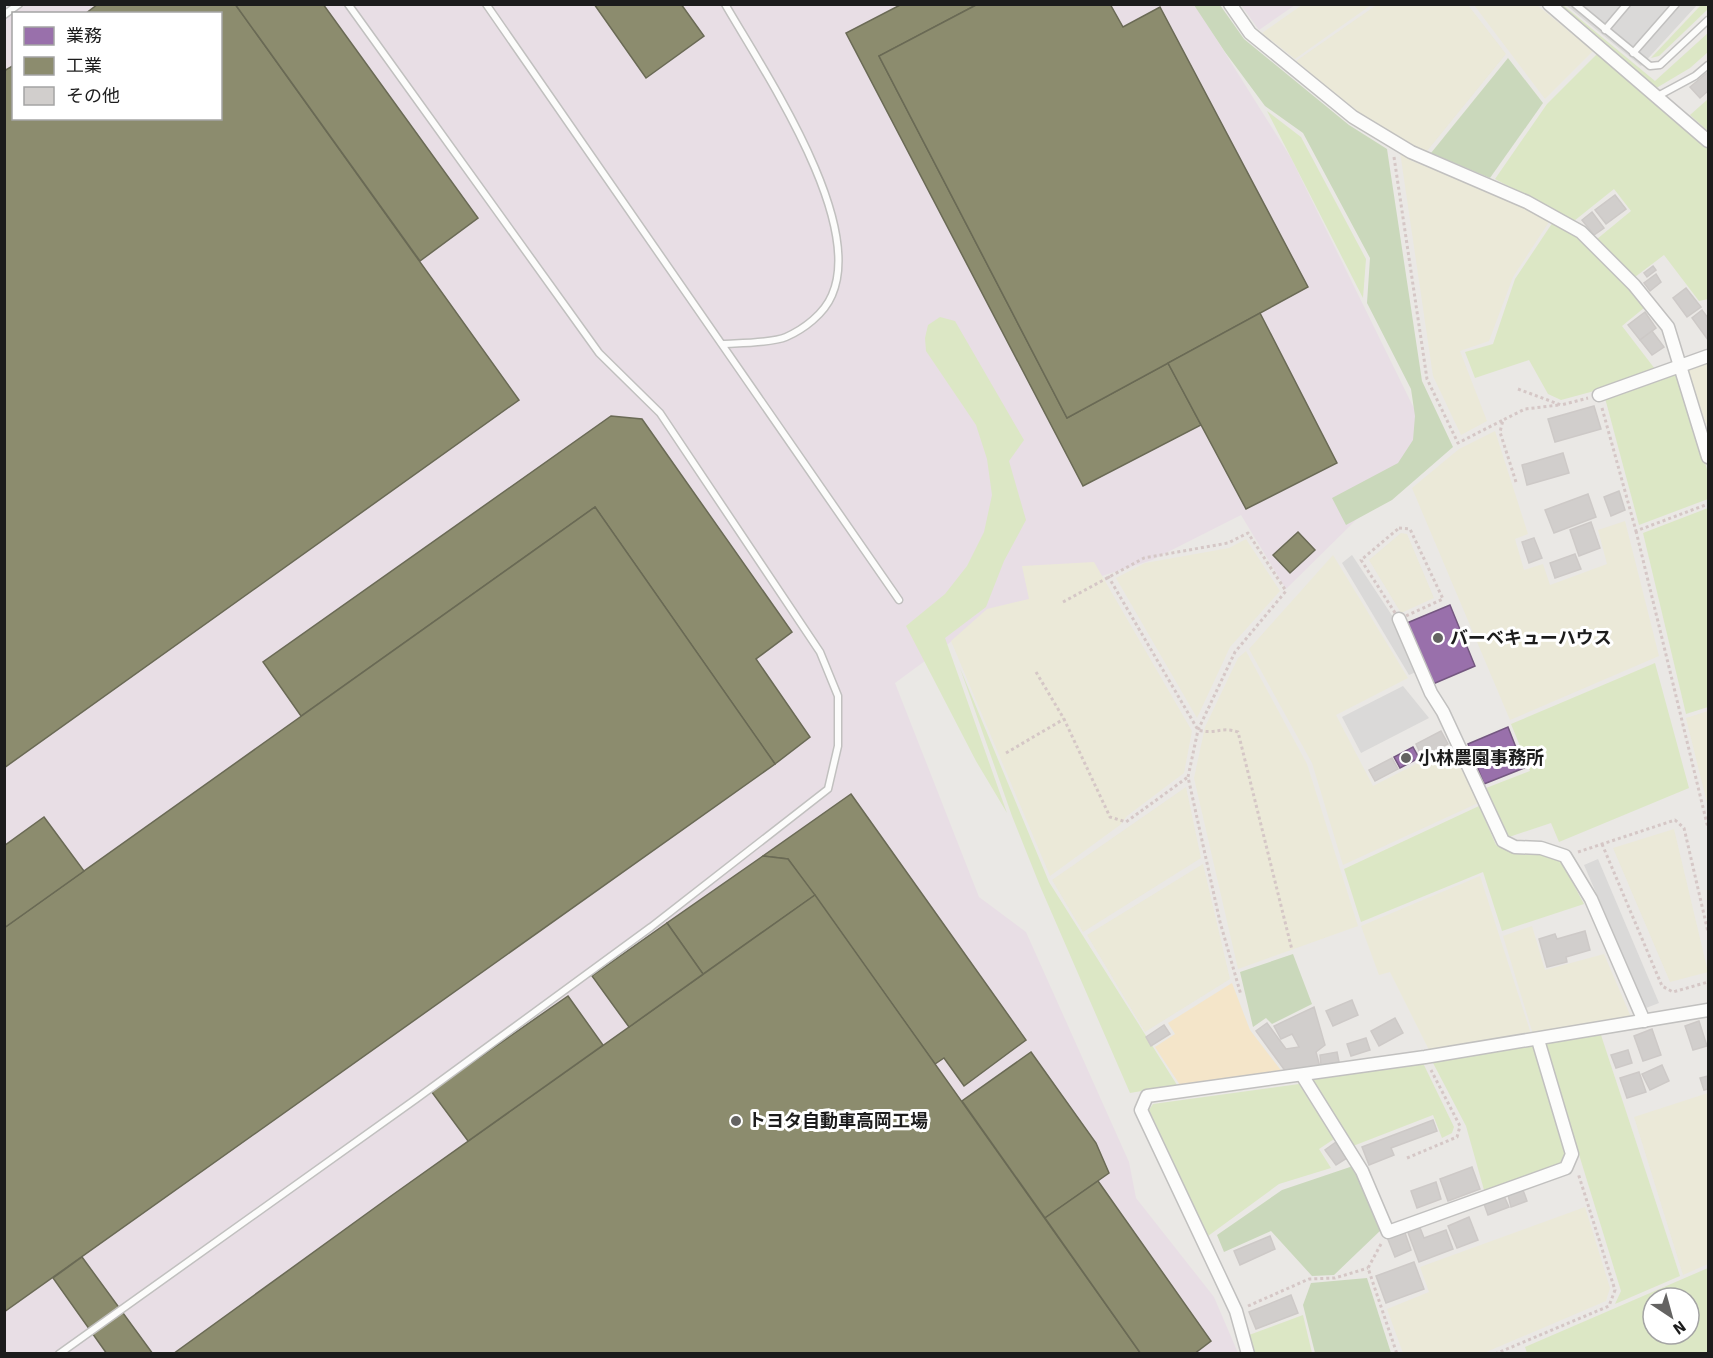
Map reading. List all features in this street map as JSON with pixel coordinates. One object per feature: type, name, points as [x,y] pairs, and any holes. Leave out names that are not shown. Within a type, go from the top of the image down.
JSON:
[{"type":"street","points":[[1230,4],[1250,33],[1353,117],[1411,152],[1527,202],[1581,232],[1634,285],[1668,327],[1708,457]]},
{"type":"street","points":[[1549,4],[1708,141]]},
{"type":"street","points":[[1599,395],[1708,356]]},
{"type":"street","points":[[1399,619],[1431,693],[1443,712],[1503,841],[1515,848],[1541,848],[1565,856],[1591,899],[1644,1021]]},
{"type":"street","points":[[1248,1353],[1236,1311],[1142,1110],[1147,1096],[1425,1058],[1708,1010]]},
{"type":"street","points":[[1302,1075],[1362,1171],[1388,1232],[1566,1168],[1572,1154],[1538,1040]]},
{"type":"lane","points":[[4,15],[19,4]]},
{"type":"lane","points":[[59,1353],[416,1099],[651,927],[828,789],[838,746],[838,696],[820,652],[660,413],[599,353],[348,4]]},
{"type":"lane","points":[[486,4],[899,600]]},
{"type":"lane","points":[[723,344],[784,338],[806,325],[825,308],[833,294],[838,269],[838,243],[832,216],[803,141],[725,4]]},
{"type":"lane","points":[[1605,30],[1627,4]]},
{"type":"lane","points":[[1633,53],[1676,4]]},
{"type":"lane","points":[[1575,5],[1650,66],[1660,65],[1708,20]]},
{"type":"lane","points":[[1656,97],[1695,76],[1708,65]]},
{"type":"path","points":[[1391,141],[1428,379],[1458,443],[1525,409],[1561,405],[1599,395],[1636,531],[1708,828]]},
{"type":"path","points":[[1518,389],[1561,405]]},
{"type":"path","points":[[1503,420],[1500,432],[1516,482]]},
{"type":"path","points":[[1636,531],[1708,504]]},
{"type":"path","points":[[1399,528],[1410,529],[1443,599],[1399,619],[1361,560],[1399,528]]},
{"type":"path","points":[[1064,602],[1144,558],[1228,543],[1248,532],[1286,591],[1235,652],[1198,730],[1188,777],[1240,995]]},
{"type":"path","points":[[1108,576],[1198,730],[1211,734],[1226,728],[1238,732],[1292,950]]},
{"type":"path","points":[[1036,672],[1064,719],[1110,817],[1126,822],[1188,777]]},
{"type":"path","points":[[1006,753],[1064,719]]},
{"type":"path","points":[[1565,856],[1675,820],[1684,828],[1708,932]]},
{"type":"path","points":[[1602,844],[1662,986],[1673,992],[1708,982]]},
{"type":"path","points":[[1407,1158],[1456,1137],[1460,1126],[1425,1058]]},
{"type":"path","points":[[1495,1353],[1609,1306],[1615,1290],[1572,1154]]},
{"type":"path","points":[[1236,1311],[1310,1279],[1335,1278],[1368,1269],[1388,1232]]},
{"type":"path","points":[[1368,1269],[1397,1353]]},
{"type":"shaded area","points":[[1378,4],[1468,5],[1506,54],[1427,151],[1413,146],[1357,111],[1296,61]]},
{"type":"shaded area","points":[[5,5],[1195,5],[1291,158],[1432,445],[1286,589],[1241,515],[1152,560],[986,613],[895,683],[979,897],[1026,932],[1129,1162],[1136,1198],[1214,1297],[1238,1353],[5,1354]]},
{"type":"shaded area","points":[[1241,5],[1295,5],[1259,30]]},
{"type":"shaded area","points":[[1302,5],[1371,5],[1295,59],[1262,33]]},
{"type":"shaded area","points":[[1474,5],[1537,5],[1593,51],[1545,99]]},
{"type":"shaded area","points":[[1566,5],[1697,5],[1641,66]]},
{"type":"shaded area","points":[[1400,152],[1412,161],[1525,207],[1549,222],[1513,277],[1489,341],[1460,351],[1487,421],[1461,435],[1433,376]]},
{"type":"shaded area","points":[[1708,361],[1708,429],[1687,368]]},
{"type":"shaded area","points":[[1495,431],[1528,534],[1515,539],[1524,570],[1543,564],[1550,585],[1607,564],[1598,530],[1625,521],[1659,656],[1510,720],[1412,488],[1459,449]]},
{"type":"shaded area","points":[[1401,533],[1407,534],[1434,598],[1401,613],[1369,560]]},
{"type":"shaded area","points":[[1246,539],[1280,591],[1230,647],[1197,718],[1116,578],[1145,563],[1229,548]]},
{"type":"shaded area","points":[[1333,555],[1408,678],[1336,715],[1373,786],[1451,746],[1478,803],[1343,865],[1312,763],[1249,649]]},
{"type":"shaded area","points":[[1352,555],[1395,620],[1416,672],[1409,675],[1342,563]]},
{"type":"shaded area","points":[[1094,562],[1192,731],[1184,773],[1127,816],[1120,825],[1050,876],[951,641],[987,609],[1029,599],[1022,566]]},
{"type":"shaded area","points":[[1246,651],[1307,764],[1358,926],[1238,969],[1194,778],[1205,727],[1238,658]]},
{"type":"shaded area","points":[[1403,686],[1429,718],[1361,753],[1342,717]]},
{"type":"shaded area","points":[[1708,711],[1708,807],[1686,718]]},
{"type":"shaded area","points":[[1186,787],[1201,858],[1083,932],[1052,880]]},
{"type":"shaded area","points":[[1674,829],[1708,972],[1670,982],[1613,848]]},
{"type":"shaded area","points":[[1598,859],[1659,1003],[1646,1008],[1584,865]]},
{"type":"shaded area","points":[[1203,864],[1230,979],[1145,1032],[1087,935]]},
{"type":"shaded area","points":[[1480,876],[1531,1034],[1429,1050],[1390,972],[1379,975],[1361,926]]},
{"type":"shaded area","points":[[1532,926],[1545,970],[1604,954],[1631,1017],[1533,1034],[1503,936]]},
{"type":"shaded area","points":[[1708,1093],[1708,1264],[1683,1275],[1634,1117]]},
{"type":"shaded area","points":[[1585,1207],[1610,1288],[1606,1301],[1484,1353],[1403,1353],[1387,1309],[1429,1292],[1420,1267]]},
{"type":"green space","points":[[1194,5],[1220,5],[1244,39],[1349,125],[1387,149],[1422,381],[1453,447],[1392,500],[1346,525],[1332,498],[1398,463],[1413,440],[1415,416],[1411,389],[1367,303],[1370,258],[1303,133],[1265,106]]},
{"type":"green space","points":[[1554,5],[1563,5],[1655,81],[1708,33],[1708,52],[1690,68],[1653,90]]},
{"type":"green space","points":[[1701,5],[1708,5],[1708,9],[1659,56],[1651,58]]},
{"type":"green space","points":[[1597,54],[1708,149],[1708,299],[1699,301],[1664,255],[1635,277],[1597,239],[1631,211],[1614,189],[1574,221],[1495,179],[1547,104]]},
{"type":"green space","points":[[1508,58],[1543,103],[1490,178],[1431,153]]},
{"type":"green space","points":[[1708,99],[1708,131],[1690,115]]},
{"type":"green space","points":[[1267,111],[1301,137],[1366,259],[1363,298]]},
{"type":"green space","points":[[1553,222],[1577,235],[1630,289],[1644,308],[1622,326],[1655,369],[1598,390],[1561,400],[1548,394],[1529,360],[1475,378],[1465,352],[1493,344],[1515,279]]},
{"type":"green space","points":[[940,317],[955,321],[1024,440],[1009,461],[1026,520],[1004,561],[986,607],[945,638],[1007,813],[976,761],[906,626],[945,594],[967,566],[984,532],[992,495],[987,459],[976,425],[926,351],[925,338],[928,325]]},
{"type":"green space","points":[[1679,372],[1708,473],[1708,499],[1639,525],[1605,398]]},
{"type":"green space","points":[[1708,508],[1708,707],[1686,714],[1643,533]]},
{"type":"green space","points":[[1655,663],[1689,788],[1559,842],[1551,823],[1509,837],[1486,788],[1530,771],[1511,724]]},
{"type":"green space","points":[[960,668],[1049,882],[1177,1085],[1130,1093],[1012,816]]},
{"type":"green space","points":[[1479,806],[1496,845],[1515,854],[1541,853],[1561,861],[1584,904],[1502,931],[1483,872],[1361,922],[1344,869]]},
{"type":"green space","points":[[1293,954],[1312,1004],[1272,1024],[1266,1018],[1253,1027],[1240,972]]},
{"type":"green space","points":[[1601,1035],[1680,1276],[1657,1286],[1641,1286],[1641,1293],[1615,1304],[1621,1291],[1545,1044]]},
{"type":"green space","points":[[1535,1046],[1567,1154],[1562,1163],[1484,1190],[1466,1126],[1432,1061]]},
{"type":"green space","points":[[1423,1063],[1454,1127],[1452,1133],[1442,1138],[1433,1115],[1353,1146],[1312,1079]]},
{"type":"green space","points":[[1299,1084],[1334,1139],[1319,1149],[1331,1168],[1279,1184],[1208,1236],[1149,1110],[1153,1104]]},
{"type":"green space","points":[[1353,1166],[1382,1229],[1334,1275],[1312,1276],[1271,1231],[1224,1252],[1217,1235],[1282,1190]]},
{"type":"green space","points":[[1708,1268],[1708,1353],[1527,1353],[1525,1347],[1641,1297],[1641,1346],[1701,1346],[1701,1286],[1666,1286]]},
{"type":"green space","points":[[1367,1278],[1391,1353],[1315,1353],[1303,1305],[1311,1283]]},
{"type":"green space","points":[[1303,1315],[1312,1353],[1254,1353],[1249,1335]]},
{"type":"sand","points":[[1232,983],[1250,1030],[1283,1073],[1180,1085],[1155,1047],[1175,1034],[1168,1023]]},
{"type":"building: 業務","points":[[1450,605],[1475,666],[1433,684],[1407,623]]},
{"type":"building: 業務","points":[[1508,727],[1524,768],[1484,784],[1468,744]]},
{"type":"building: 業務","points":[[1413,747],[1419,758],[1400,768],[1394,757]]},
{"type":"building: 工業","points":[[98,4],[235,4],[519,400],[4,768],[4,71],[12,66],[12,120],[222,120],[222,12],[88,12]]},
{"type":"building: 工業","points":[[235,4],[323,4],[478,218],[420,261]]},
{"type":"building: 工業","points":[[594,4],[681,4],[704,36],[646,78]]},
{"type":"building: 工業","points":[[902,4],[978,4],[879,56],[1067,418],[1168,363],[1201,425],[1083,486],[846,33]]},
{"type":"building: 工業","points":[[978,4],[1110,4],[1123,27],[1160,7],[1308,287],[1067,418],[879,56]]},
{"type":"building: 工業","points":[[1260,313],[1337,463],[1246,509],[1168,363]]},
{"type":"building: 工業","points":[[611,416],[642,419],[792,632],[756,659],[810,737],[775,764],[595,507],[301,716],[263,662]]},
{"type":"building: 工業","points":[[595,507],[775,764],[4,1312],[4,928]]},
{"type":"building: 工業","points":[[1298,532],[1315,550],[1290,573],[1273,555]]},
{"type":"building: 工業","points":[[851,794],[1026,1040],[964,1086],[944,1058],[935,1064],[788,859],[763,856]]},
{"type":"building: 工業","points":[[44,817],[84,871],[4,928],[4,846]]},
{"type":"building: 工業","points":[[763,856],[788,859],[815,895],[703,974],[667,923]]},
{"type":"building: 工業","name":"トヨタ自動車高岡工場","points":[[815,895],[1141,1354],[173,1354],[391,1196]]},
{"type":"building: 工業","points":[[667,923],[703,974],[629,1027],[592,976]]},
{"type":"building: 工業","points":[[568,996],[603,1045],[468,1141],[431,1091]]},
{"type":"building: 工業","points":[[1031,1052],[1096,1143],[1109,1173],[1045,1218],[962,1101]]},
{"type":"building: 工業","points":[[1098,1181],[1211,1341],[1194,1354],[1141,1354],[1045,1218]]},
{"type":"building: 工業","points":[[82,1257],[153,1354],[107,1354],[53,1278]]},
{"type":"building: その他","points":[[1708,72],[1708,91],[1700,98],[1690,87]]},
{"type":"building: その他","points":[[1615,195],[1626,209],[1606,224],[1595,210]]},
{"type":"building: その他","points":[[1592,212],[1604,228],[1594,235],[1582,220]]},
{"type":"building: その他","points":[[1653,266],[1656,270],[1647,277],[1644,273]]},
{"type":"building: その他","points":[[1656,274],[1661,282],[1650,291],[1644,283]]},
{"type":"building: その他","points":[[1686,288],[1701,307],[1687,317],[1673,298]]},
{"type":"building: その他","points":[[1702,310],[1708,318],[1708,340],[1692,318]]},
{"type":"building: その他","points":[[1645,312],[1656,328],[1640,340],[1628,325]]},
{"type":"building: その他","points":[[1652,331],[1664,347],[1652,355],[1640,340]]},
{"type":"building: その他","points":[[1594,406],[1601,429],[1555,442],[1548,419]]},
{"type":"building: その他","points":[[1563,453],[1569,473],[1527,485],[1522,465]]},
{"type":"building: その他","points":[[1619,491],[1625,510],[1611,516],[1604,497]]},
{"type":"building: その他","points":[[1588,494],[1596,517],[1554,533],[1545,510]]},
{"type":"building: その他","points":[[1591,522],[1600,548],[1579,556],[1570,530]]},
{"type":"building: その他","points":[[1534,538],[1542,558],[1529,563],[1522,542]]},
{"type":"building: その他","points":[[1575,554],[1581,569],[1555,578],[1550,563]]},
{"type":"building: その他","points":[[1441,731],[1448,744],[1422,757],[1416,744]]},
{"type":"building: その他","points":[[1392,758],[1398,769],[1375,781],[1369,770]]},
{"type":"building: その他","points":[[1585,931],[1590,950],[1566,957],[1567,962],[1547,967],[1539,939],[1555,934],[1557,939]]},
{"type":"building: その他","points":[[1352,1000],[1358,1015],[1333,1026],[1326,1011]]},
{"type":"building: その他","points":[[1314,1007],[1325,1045],[1316,1052],[1320,1067],[1286,1072],[1256,1031],[1267,1023],[1286,1049],[1299,1047],[1292,1034],[1281,1039],[1274,1026]]},
{"type":"building: その他","points":[[1395,1018],[1403,1033],[1379,1046],[1371,1031]]},
{"type":"building: その他","points":[[1699,1021],[1707,1046],[1693,1050],[1685,1026]]},
{"type":"building: その他","points":[[1164,1025],[1170,1034],[1151,1046],[1146,1037]]},
{"type":"building: その他","points":[[1652,1029],[1661,1055],[1643,1061],[1634,1036]]},
{"type":"building: その他","points":[[1366,1038],[1370,1050],[1351,1056],[1347,1044]]},
{"type":"building: その他","points":[[1628,1050],[1632,1063],[1616,1068],[1611,1055]]},
{"type":"building: その他","points":[[1337,1052],[1339,1062],[1321,1065],[1320,1055]]},
{"type":"building: その他","points":[[1662,1065],[1669,1081],[1650,1090],[1642,1074]]},
{"type":"building: その他","points":[[1639,1072],[1646,1092],[1627,1098],[1620,1078]]},
{"type":"building: その他","points":[[1708,1076],[1708,1089],[1704,1090],[1700,1078]]},
{"type":"building: その他","points":[[1433,1120],[1437,1131],[1391,1148],[1394,1155],[1369,1165],[1362,1147]]},
{"type":"building: その他","points":[[1336,1142],[1347,1158],[1336,1165],[1325,1150]]},
{"type":"building: その他","points":[[1472,1167],[1480,1189],[1448,1201],[1440,1179]]},
{"type":"building: その他","points":[[1436,1182],[1441,1199],[1417,1208],[1411,1191]]},
{"type":"building: その他","points":[[1523,1190],[1527,1201],[1511,1207],[1508,1195]]},
{"type":"building: その他","points":[[1504,1196],[1509,1207],[1488,1215],[1484,1204]]},
{"type":"building: その他","points":[[1469,1217],[1478,1240],[1457,1248],[1448,1226]]},
{"type":"building: その他","points":[[1419,1225],[1424,1238],[1446,1230],[1453,1249],[1419,1262],[1407,1230]]},
{"type":"building: その他","points":[[1404,1230],[1411,1250],[1395,1257],[1387,1237]]},
{"type":"building: その他","points":[[1270,1236],[1275,1249],[1240,1265],[1234,1251]]},
{"type":"building: その他","points":[[1414,1262],[1424,1289],[1386,1303],[1376,1276]]},
{"type":"building: その他","points":[[1291,1295],[1298,1313],[1256,1329],[1249,1312]]},
{"type":"place","name":"バーベキューハウス","points":[[1438,638]]},
{"type":"place","name":"小林農園事務所","points":[[1406,758]]},
{"type":"place","name":"トヨタ自動車高岡工場","points":[[736,1121]]}]
